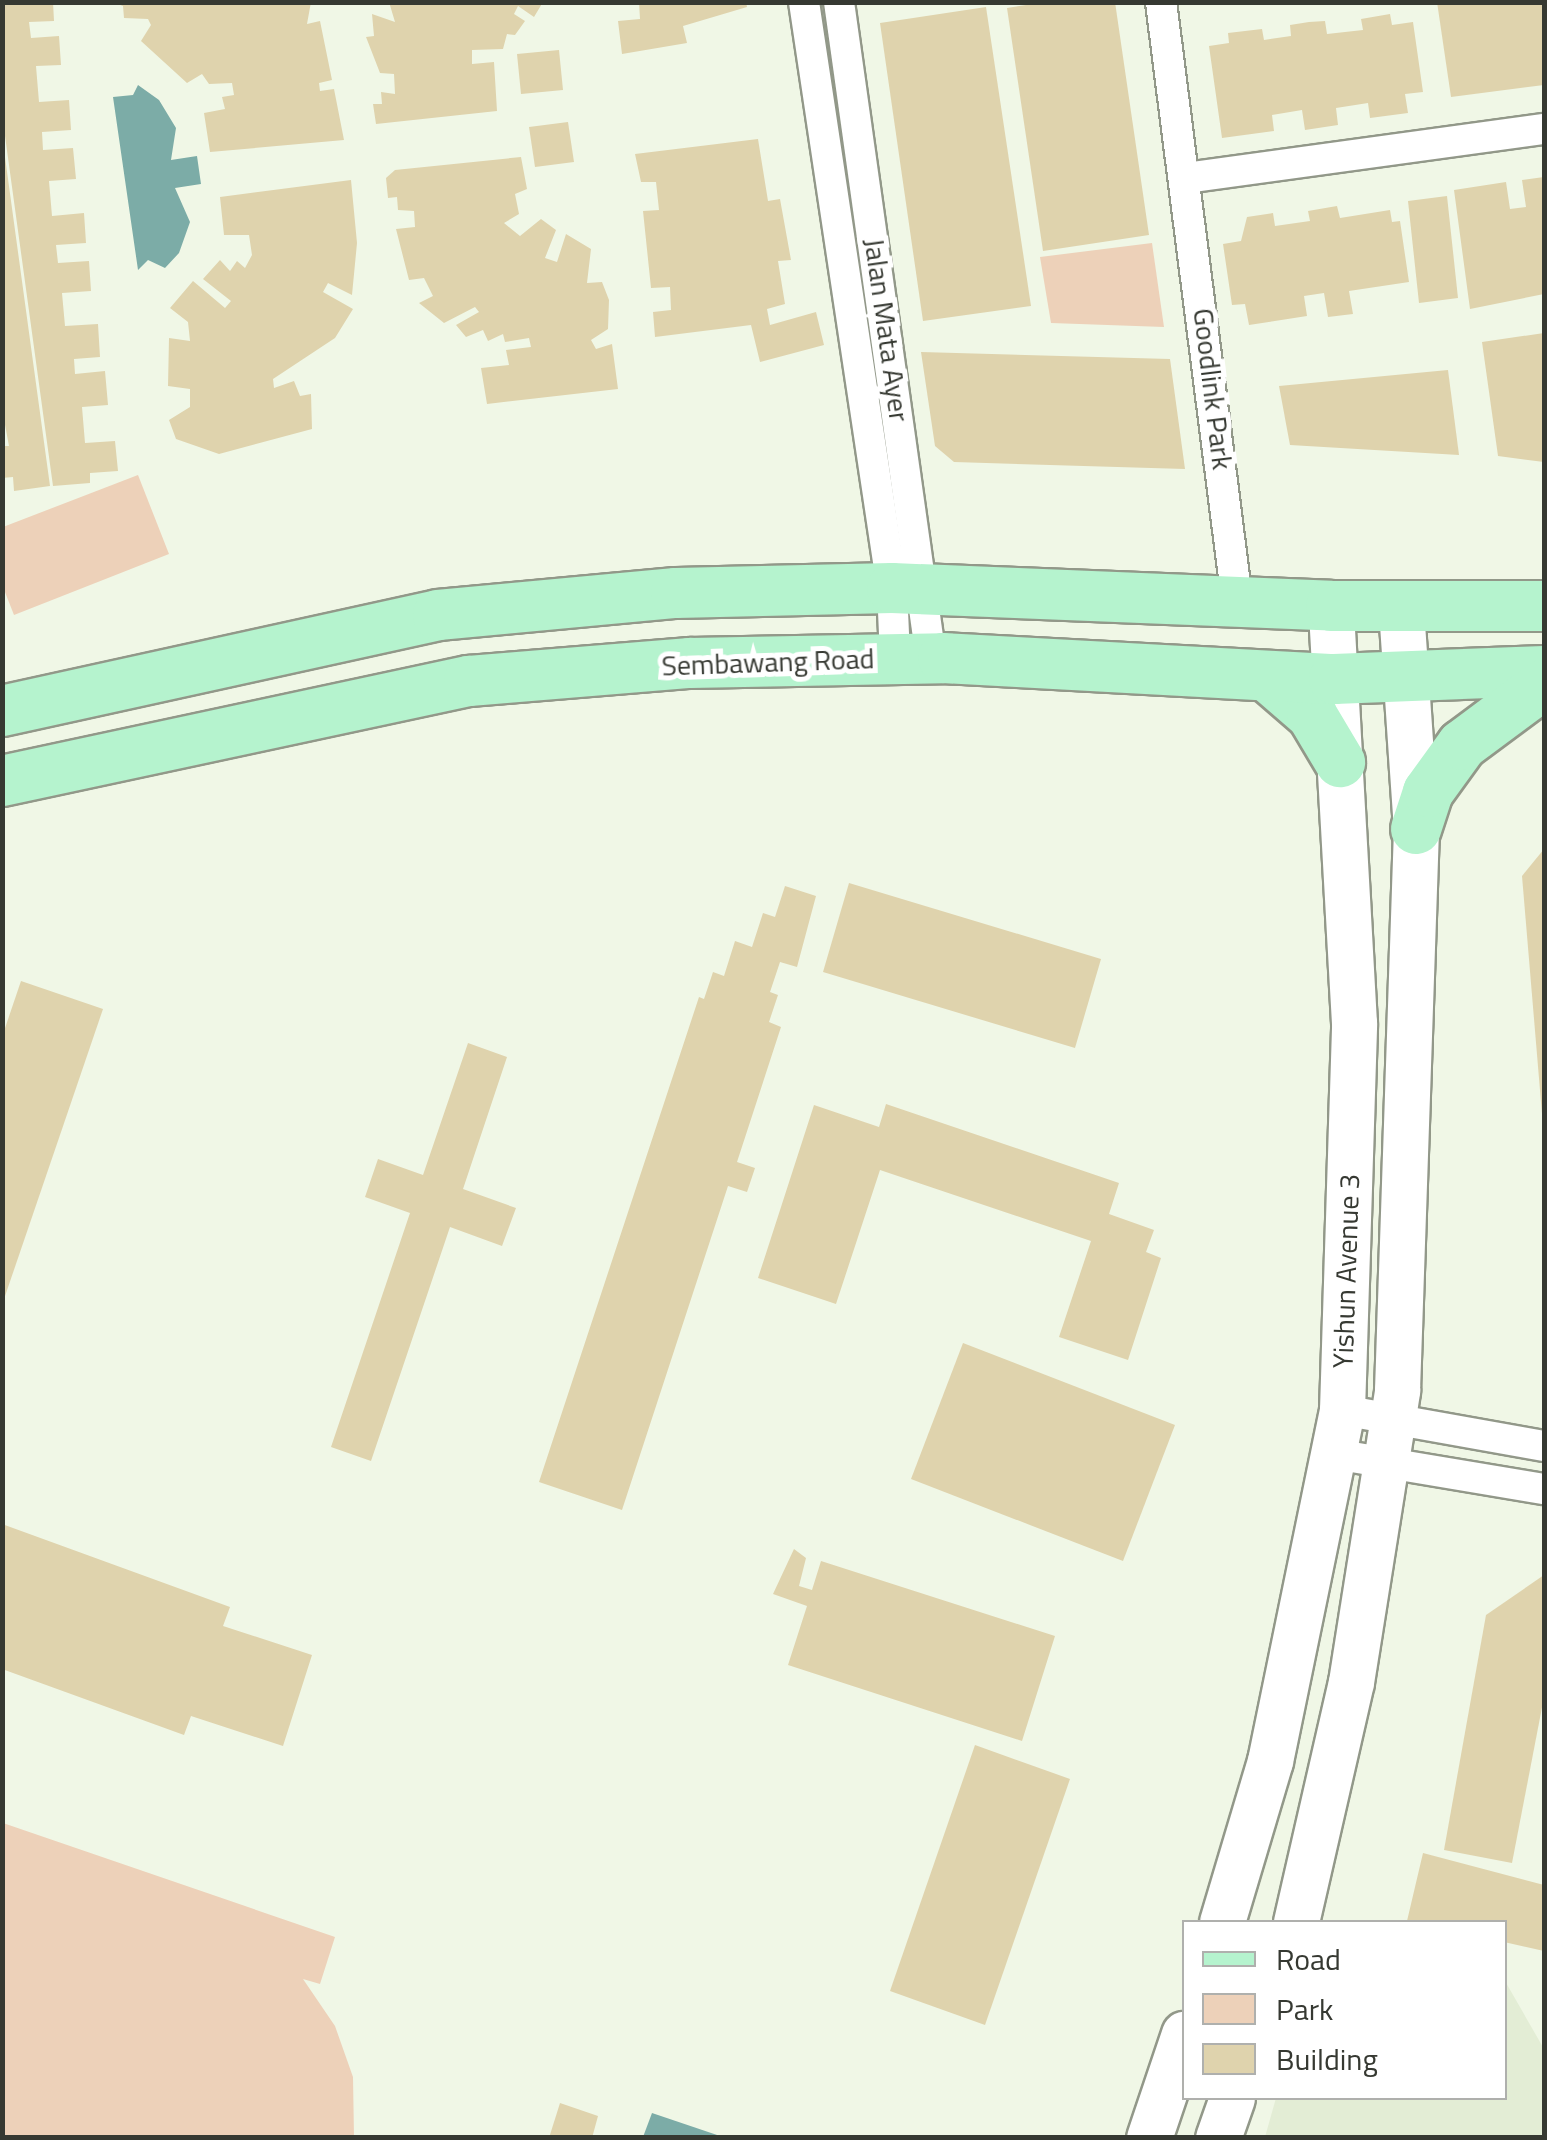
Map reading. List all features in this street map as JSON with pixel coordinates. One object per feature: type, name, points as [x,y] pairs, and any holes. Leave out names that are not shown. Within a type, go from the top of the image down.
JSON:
[{"type":"main road","points":[[2,711],[438,615],[676,593],[908,589],[1331,606],[1544,606]]},
{"type":"main road","name":"Yishun Avenue 3","points":[[1223,1920],[1270,1760],[1338,1432],[1354,1024],[1331,606]]},
{"type":"main road","name":"Yishun Avenue 3","points":[[1296,1920],[1351,1682],[1391,1442],[1416,828],[1401,607]]},
{"type":"main road","name":"Sembawang Road","points":[[2,780],[469,682],[690,663],[913,658],[1334,679],[1544,670]]},
{"type":"main road","points":[[1267,676],[1312,715],[1340,762]]},
{"type":"main road","points":[[1416,828],[1428,792],[1462,745],[1544,684]]},
{"type":"main road","points":[[1149,2138],[1182,2040]]},
{"type":"main road","points":[[1218,2138],[1231,2100]]},
{"type":"street","name":"Jalan Mata Ayer","points":[[804,2],[877,493],[908,589]]},
{"type":"street","name":"Jalan Mata Ayer","points":[[839,2],[910,492],[908,589],[913,658]]},
{"type":"street","name":"Goodlink Park","points":[[1161,2],[1237,600]]},
{"type":"street","points":[[1184,178],[1544,129]]},
{"type":"street","points":[[877,493],[910,492]]},
{"type":"street","points":[[1338,1432],[1391,1442],[1544,1489]]},
{"type":"street","points":[[1338,1432],[1391,1442],[1544,1446]]},
{"type":"shaded area","points":[[1507,1984],[1544,2049],[1544,2137],[1265,2137],[1275,2100],[1507,2100]]},
{"type":"green space","points":[[1152,243],[1164,327],[1051,323],[1040,257]]},
{"type":"green space","points":[[138,475],[169,554],[14,615],[3,587],[3,527]]},
{"type":"green space","points":[[3,1823],[335,1937],[320,1984],[303,1979],[335,2026],[353,2077],[354,2137],[3,2137]]},
{"type":"water","points":[[138,85],[159,100],[176,128],[171,160],[197,156],[201,184],[175,188],[190,222],[179,253],[165,268],[148,260],[138,270],[113,97],[133,95]]},
{"type":"water","points":[[652,2113],[723,2137],[643,2137]]},
{"type":"building","points":[[2,2],[53,2],[54,21],[29,22],[31,38],[59,36],[61,65],[36,66],[39,102],[69,100],[71,130],[42,132],[43,150],[73,148],[76,179],[49,181],[52,216],[84,213],[86,243],[56,245],[58,263],[89,261],[91,291],[62,293],[65,326],[98,324],[100,357],[74,359],[75,374],[105,371],[108,405],[82,407],[85,443],[115,441],[118,471],[90,473],[90,483],[53,486],[2,114]]},
{"type":"building","points":[[112,2],[311,2],[307,24],[320,21],[332,80],[319,83],[320,91],[334,89],[344,140],[210,152],[204,113],[225,109],[222,97],[234,95],[232,83],[209,84],[202,74],[187,83],[141,41],[151,25],[148,19],[124,18],[123,6]]},
{"type":"building","points":[[389,2],[543,2],[534,17],[518,6],[514,14],[525,21],[515,35],[507,34],[503,49],[472,50],[472,64],[494,62],[497,111],[376,124],[373,104],[382,104],[381,92],[395,94],[394,74],[380,73],[366,37],[374,36],[372,14],[395,22]]},
{"type":"building","points":[[639,2],[746,2],[747,7],[683,26],[687,43],[622,54],[618,21],[640,19]]},
{"type":"building","points":[[1046,2],[1115,2],[1149,235],[1043,251],[1007,8]]},
{"type":"building","points":[[1437,2],[1544,2],[1544,85],[1451,97]]},
{"type":"building","points":[[986,7],[1031,306],[923,321],[880,23]]},
{"type":"building","points":[[1390,14],[1392,25],[1413,22],[1423,92],[1405,94],[1408,113],[1370,118],[1368,103],[1336,108],[1338,125],[1305,130],[1302,110],[1272,115],[1274,131],[1222,138],[1209,46],[1229,43],[1228,33],[1262,29],[1264,40],[1291,36],[1290,25],[1309,22],[1325,21],[1327,34],[1363,30],[1361,19]]},
{"type":"building","points":[[559,50],[563,90],[521,94],[517,54]]},
{"type":"building","points":[[568,122],[574,162],[535,167],[529,127]]},
{"type":"building","points":[[758,139],[768,201],[780,199],[791,260],[778,261],[785,304],[767,309],[770,325],[816,312],[824,345],[760,362],[751,325],[655,337],[653,312],[671,310],[670,287],[651,288],[643,211],[659,210],[656,182],[641,182],[635,154]]},
{"type":"building","points":[[5,157],[50,486],[14,491],[13,477],[2,478],[2,446],[9,446],[2,409]]},
{"type":"building","points":[[521,157],[527,189],[515,194],[519,214],[504,223],[520,236],[541,219],[556,230],[545,258],[557,262],[566,234],[591,249],[587,283],[602,282],[609,300],[608,329],[591,340],[596,349],[612,344],[618,389],[487,404],[481,368],[509,365],[506,350],[531,347],[529,338],[505,342],[503,334],[488,341],[483,330],[466,337],[456,325],[479,312],[475,307],[444,323],[419,303],[433,296],[424,278],[409,280],[396,229],[415,227],[414,211],[398,210],[397,197],[388,198],[386,178],[395,170]]},
{"type":"building","points":[[1544,177],[1544,294],[1470,309],[1454,190],[1506,182],[1510,209],[1526,207],[1522,180]]},
{"type":"building","points":[[351,180],[357,243],[352,295],[328,283],[323,292],[353,309],[335,338],[273,379],[274,388],[294,381],[300,396],[311,394],[312,429],[219,454],[176,439],[169,420],[190,407],[190,389],[168,386],[169,338],[190,341],[188,322],[170,308],[193,281],[225,308],[231,301],[203,279],[220,260],[230,271],[237,261],[245,268],[252,255],[249,235],[224,235],[220,197]]},
{"type":"building","points":[[1447,196],[1458,298],[1419,303],[1408,201]]},
{"type":"building","points":[[1337,206],[1340,218],[1390,210],[1392,222],[1400,221],[1409,282],[1349,291],[1353,314],[1328,317],[1324,293],[1304,296],[1307,316],[1249,325],[1245,304],[1232,305],[1223,244],[1241,241],[1247,217],[1273,213],[1275,226],[1310,221],[1308,211]]},
{"type":"building","points":[[1544,333],[1544,462],[1498,456],[1482,342]]},
{"type":"building","points":[[921,352],[1170,359],[1185,469],[954,462],[935,446]]},
{"type":"building","points":[[1448,370],[1459,455],[1290,445],[1279,386]]},
{"type":"building","points":[[1544,849],[1544,1114],[1542,1114],[1522,876]]},
{"type":"building","points":[[849,883],[1101,959],[1075,1048],[823,972]]},
{"type":"building","points":[[785,886],[816,896],[797,967],[780,962],[770,992],[778,995],[769,1022],[781,1027],[737,1162],[755,1168],[747,1192],[728,1186],[622,1510],[539,1482],[699,997],[704,999],[713,972],[724,976],[735,941],[752,947],[763,913],[775,917]]},
{"type":"building","points":[[21,981],[103,1009],[3,1302],[2,1037]]},
{"type":"building","points":[[468,1043],[507,1057],[463,1189],[516,1208],[502,1246],[450,1227],[371,1461],[331,1447],[410,1213],[365,1197],[378,1159],[423,1175]]},
{"type":"building","points":[[886,1104],[1119,1183],[1109,1214],[1154,1230],[1146,1252],[1161,1258],[1128,1360],[1059,1337],[1091,1241],[880,1170],[836,1304],[758,1278],[814,1105],[879,1127]]},
{"type":"building","points":[[963,1343],[1175,1425],[1123,1561],[911,1479]]},
{"type":"building","points":[[2,1524],[230,1607],[223,1626],[312,1655],[283,1746],[191,1716],[184,1735],[2,1669]]},
{"type":"building","points":[[794,1549],[806,1558],[799,1586],[812,1590],[821,1561],[1055,1636],[1022,1741],[788,1665],[807,1606],[773,1594]]},
{"type":"building","points":[[1544,1575],[1544,1697],[1512,1863],[1444,1850],[1486,1615]]},
{"type":"building","points":[[975,1745],[1070,1779],[985,2025],[890,1991]]},
{"type":"building","points":[[1423,1853],[1544,1885],[1544,1951],[1507,1943],[1507,1920],[1407,1920]]},
{"type":"building","points":[[560,2103],[598,2116],[592,2138],[549,2138]]}]
